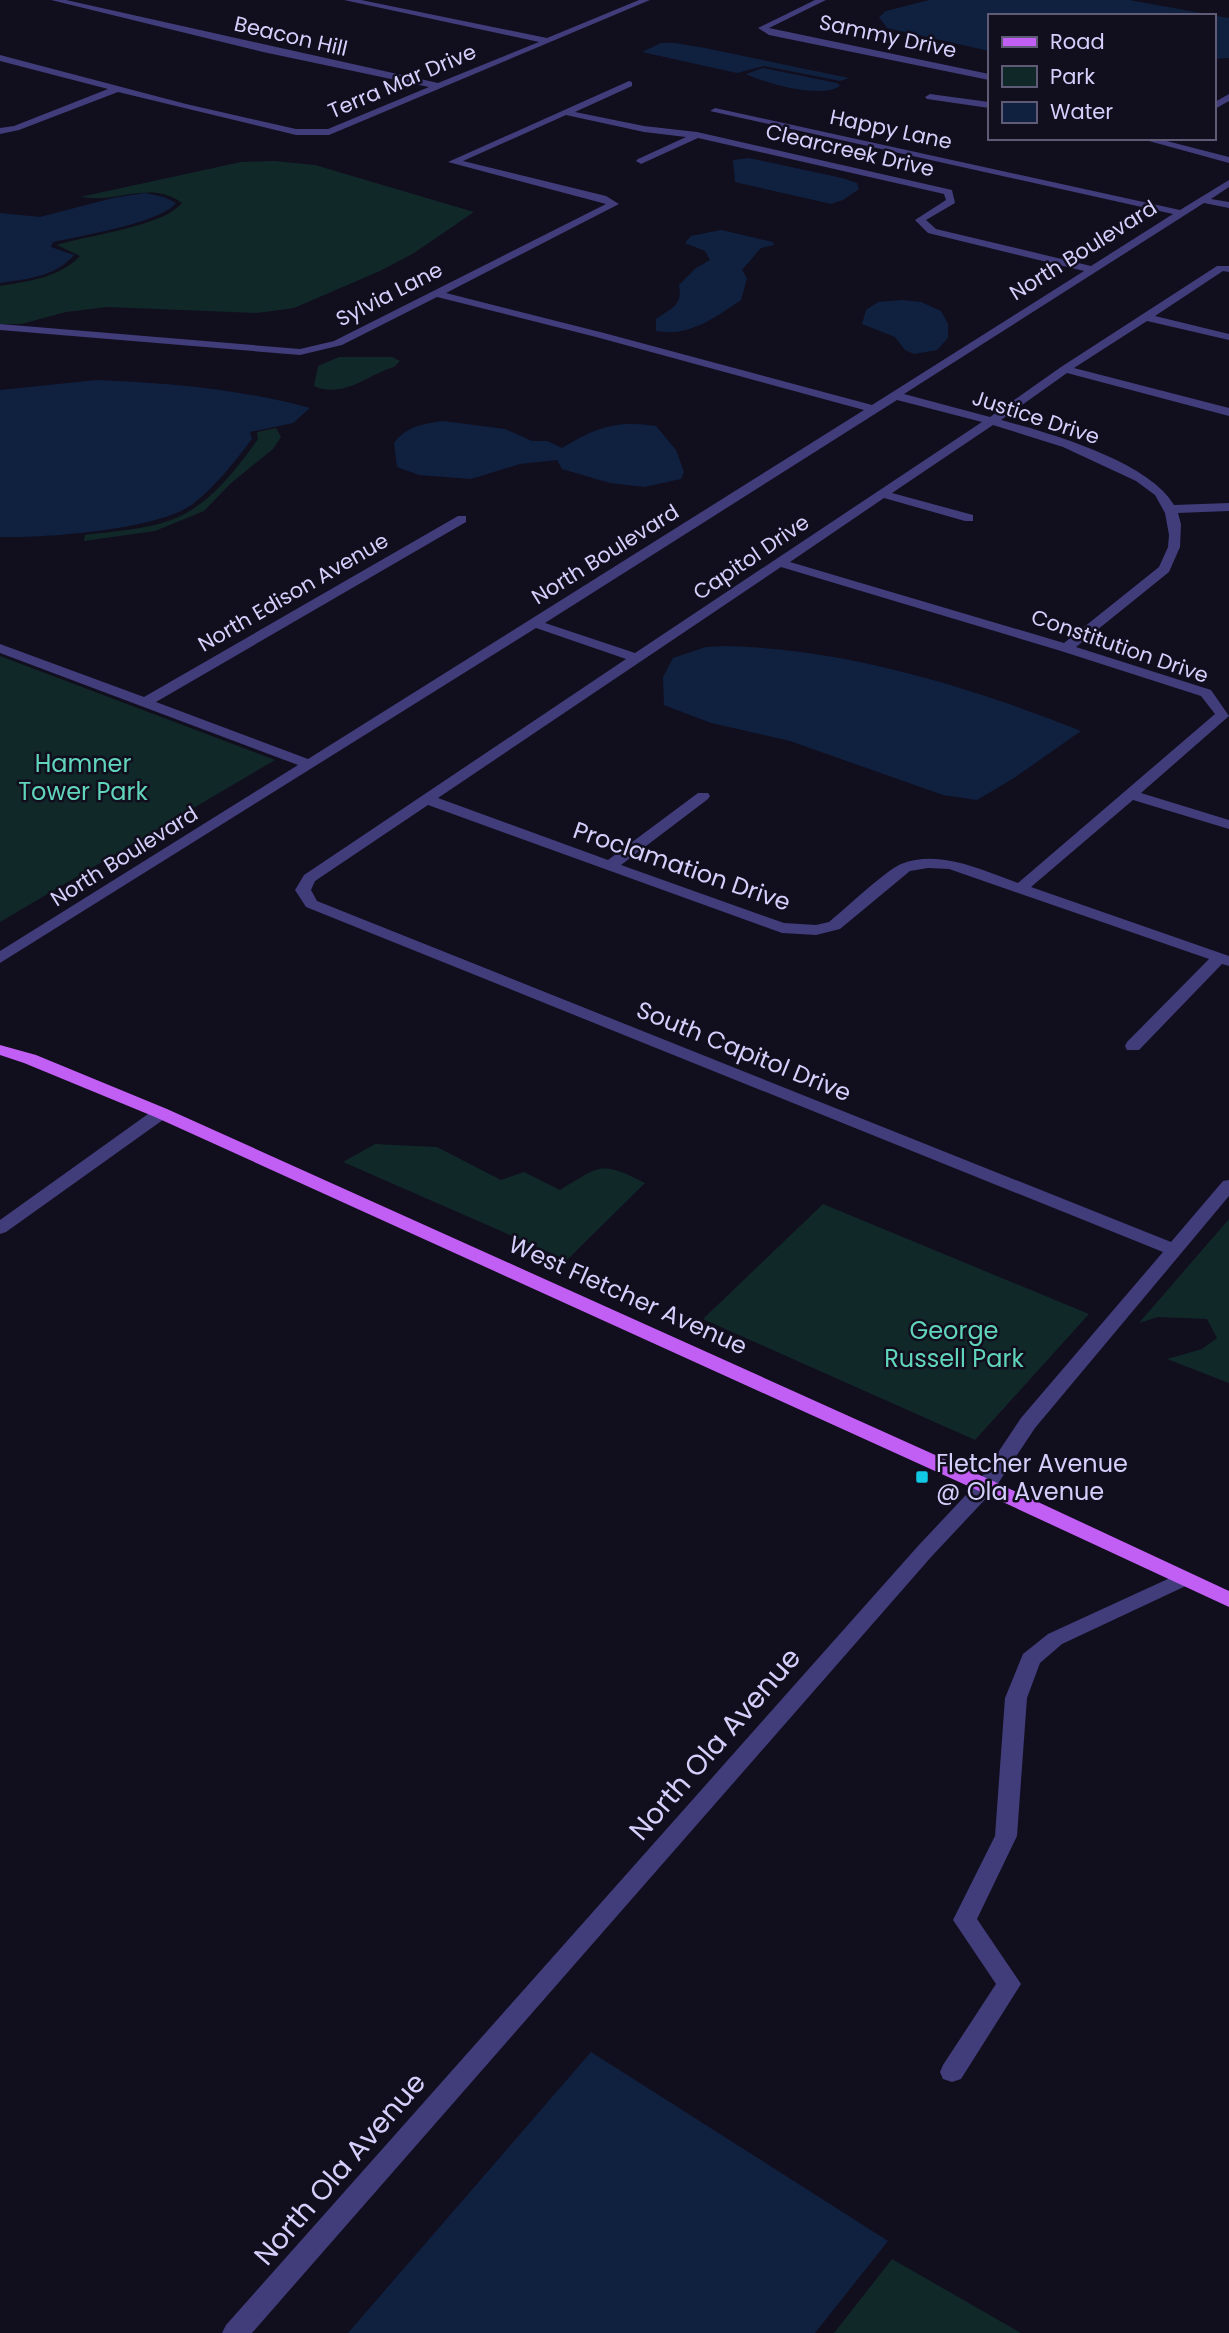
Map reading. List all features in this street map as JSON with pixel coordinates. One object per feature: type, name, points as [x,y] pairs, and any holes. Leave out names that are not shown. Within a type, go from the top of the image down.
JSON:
[{"type":"main road","name":"West Fletcher Avenue","points":[[0,1050],[30,1059],[161,1113],[986,1486],[1229,1600]]},
{"type":"street","name":"Beacon Hill","points":[[55,0],[263,49],[437,86]]},
{"type":"street","points":[[348,0],[544,40]]},
{"type":"street","name":"Terra Mar Drive","points":[[0,58],[115,90],[296,132],[329,132],[544,40],[646,0]]},
{"type":"street","name":"Sammy Drive","points":[[822,0],[762,27],[769,32],[988,77]]},
{"type":"street","points":[[563,111],[629,84]]},
{"type":"street","points":[[0,131],[16,128],[115,90]]},
{"type":"street","points":[[930,97],[988,105]]},
{"type":"street","name":"Clearcreek Drive","points":[[563,111],[643,129],[696,135],[948,192],[951,201],[920,220],[932,231],[1091,269]]},
{"type":"street","name":"Sylvia Lane","points":[[0,327],[300,352],[338,343],[614,204],[611,200],[453,162],[563,111]]},
{"type":"street","name":"Happy Lane","points":[[715,111],[1181,213]]},
{"type":"street","points":[[641,161],[696,135]]},
{"type":"street","points":[[1151,140],[1229,160]]},
{"type":"street","name":"North Boulevard","points":[[0,958],[675,536],[894,395],[951,362],[1091,269],[1229,183]]},
{"type":"street","points":[[1203,200],[1229,205]]},
{"type":"street","name":"Capitol Drive","points":[[303,890],[309,878],[1065,369],[1221,268],[1229,269]]},
{"type":"street","points":[[436,294],[541,317],[702,364],[873,409]]},
{"type":"street","points":[[1146,317],[1229,337]]},
{"type":"street","points":[[1065,369],[1229,412]]},
{"type":"street","name":"Justice Drive","points":[[894,395],[1092,453],[1150,484],[1172,509]]},
{"type":"street","points":[[882,494],[969,518]]},
{"type":"street","points":[[1066,648],[1164,569],[1173,553],[1177,536],[1172,509],[1229,507]]},
{"type":"street","name":"North Edison Avenue","points":[[146,702],[462,519]]},
{"type":"street","name":"Constitution Drive","points":[[780,563],[1066,648],[1206,693],[1223,715],[1020,889]]},
{"type":"street","points":[[533,623],[636,658]]},
{"type":"street","points":[[0,648],[310,765]]},
{"type":"street","points":[[1129,794],[1229,825]]},
{"type":"street","points":[[610,866],[703,796]]},
{"type":"street","name":"Proclamation Drive","points":[[426,799],[782,928],[816,930],[834,926],[905,868],[928,863],[951,865],[1224,959]]},
{"type":"street","name":"South Capitol Drive","points":[[303,890],[311,904],[1173,1249]]},
{"type":"street","points":[[1133,1046],[1224,959]]},
{"type":"street","points":[[0,1228],[161,1113]]},
{"type":"street","name":"North Ola Avenue","points":[[235,2333],[925,1551],[986,1486],[1028,1423],[1229,1185]]},
{"type":"street","points":[[952,2073],[1009,1984],[965,1920],[1006,1836],[1016,1698],[1031,1659],[1055,1639],[1182,1578]]},
{"type":"green space","points":[[274,161],[315,165],[474,212],[414,253],[380,271],[294,308],[257,313],[107,307],[66,312],[21,324],[0,324],[0,286],[53,274],[80,256],[57,245],[142,224],[172,211],[182,203],[173,197],[153,193],[80,197],[241,162]]},
{"type":"green space","points":[[339,357],[392,357],[400,361],[394,367],[345,388],[335,390],[314,386],[318,366]]},
{"type":"green space","points":[[276,428],[281,437],[273,449],[230,484],[204,511],[155,531],[84,541],[85,535],[150,526],[184,514],[209,497],[231,475],[258,439],[257,432]]},
{"type":"green space","name":"Hamner Tower Park","points":[[0,656],[275,760],[0,922]]},
{"type":"green space","points":[[375,1144],[437,1147],[501,1180],[524,1172],[560,1190],[601,1169],[618,1171],[645,1183],[567,1260],[343,1162]]},
{"type":"green space","name":"George Russell Park","points":[[823,1204],[1089,1314],[975,1440],[703,1319]]},
{"type":"green space","points":[[1229,1219],[1229,1383],[1167,1359],[1202,1349],[1217,1338],[1207,1319],[1158,1317],[1139,1323]]},
{"type":"green space","points":[[892,2259],[1021,2333],[834,2333]]},
{"type":"water","points":[[929,0],[1129,0],[1207,14],[988,14],[988,51],[887,28],[879,17],[886,11]]},
{"type":"water","points":[[1215,15],[1229,18],[1229,58],[1215,59]]},
{"type":"water","points":[[661,43],[705,48],[849,78],[840,81],[764,66],[737,73],[642,52]]},
{"type":"water","points":[[763,68],[837,83],[840,86],[831,90],[807,91],[780,86],[746,74]]},
{"type":"water","points":[[749,158],[842,178],[857,183],[859,189],[843,200],[831,204],[735,182],[733,160]]},
{"type":"water","points":[[145,193],[176,203],[154,217],[137,223],[53,242],[51,247],[74,255],[49,272],[0,283],[0,213],[40,217],[113,198]]},
{"type":"water","points":[[721,230],[773,242],[774,245],[761,248],[742,270],[747,278],[741,300],[691,329],[656,331],[656,319],[671,309],[679,298],[679,285],[696,268],[710,260],[705,251],[685,243],[691,236]]},
{"type":"water","points":[[878,302],[921,302],[941,311],[948,324],[948,338],[937,350],[914,354],[905,350],[895,337],[862,324],[866,310]]},
{"type":"water","points":[[97,380],[204,388],[258,396],[310,408],[293,423],[250,432],[252,439],[218,481],[194,503],[178,512],[130,526],[72,534],[0,537],[0,390]]},
{"type":"water","points":[[443,421],[505,429],[532,441],[547,441],[562,448],[607,427],[630,424],[656,426],[676,450],[684,472],[681,479],[644,487],[610,483],[562,469],[557,460],[520,464],[471,479],[419,475],[397,467],[394,443],[399,437],[416,427]]},
{"type":"water","points":[[725,646],[816,654],[861,662],[951,685],[1081,731],[1014,778],[977,800],[943,795],[790,741],[711,723],[664,705],[663,677],[673,658],[706,647]]},
{"type":"water","points":[[591,2052],[888,2241],[815,2333],[348,2333]]},
{"type":"place","name":"Fletcher Avenue @ Ola Avenue","points":[[922,1477]]}]
